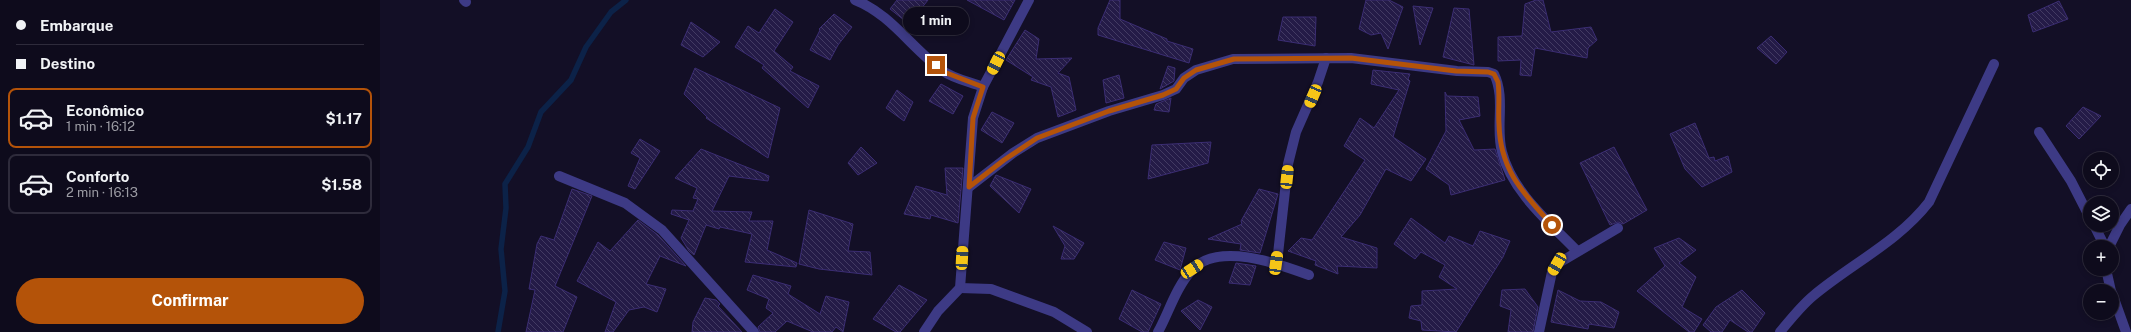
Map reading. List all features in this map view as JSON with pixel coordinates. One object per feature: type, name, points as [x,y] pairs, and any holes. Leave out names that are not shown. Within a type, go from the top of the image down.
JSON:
[{"type":"street","points":[[855,0],[870,6],[885,17],[918,50],[944,72],[983,87]]},
{"type":"street","points":[[924,332],[938,311],[960,288],[969,187],[973,118],[983,87],[1029,0]]},
{"type":"street","points":[[969,187],[1002,161],[1037,138],[1109,111],[1163,95],[1176,89],[1184,78],[1196,70],[1243,58],[1351,58],[1456,71],[1488,72],[1494,74],[1498,82],[1500,96],[1499,124],[1502,152],[1510,174],[1522,192],[1577,251]]},
{"type":"street","points":[[1276,263],[1288,164],[1296,132],[1318,82],[1326,58]]},
{"type":"street","points":[[1780,332],[1813,296],[1895,236],[1918,216],[1929,202],[1994,64]]},
{"type":"street","points":[[2040,132],[2071,181],[2083,204]]},
{"type":"street","points":[[559,176],[625,203],[662,230],[754,332]]},
{"type":"street","points":[[2112,240],[2120,225],[2131,209]]},
{"type":"street","points":[[1539,332],[1552,272],[1557,264],[1618,228]]},
{"type":"street","points":[[1158,332],[1176,296],[1192,269],[1210,258],[1236,256],[1276,263],[1309,275]]},
{"type":"street","points":[[960,288],[991,289],[1054,312],[1087,332]]},
{"type":"street","points":[[2119,312],[2126,332]]},
{"type":"building","points":[[897,0],[928,0],[909,24],[890,9]]},
{"type":"building","points":[[967,0],[1015,0],[1004,20]]},
{"type":"building","points":[[1110,0],[1120,0],[1120,19],[1167,39],[1167,41],[1193,49],[1189,63],[1098,35],[1098,28]]},
{"type":"building","points":[[1366,0],[1389,0],[1403,7],[1388,49],[1381,33],[1371,35],[1359,29]]},
{"type":"building","points":[[1536,0],[1543,0],[1551,32],[1591,27],[1597,40],[1588,48],[1587,58],[1535,48],[1531,76],[1520,75],[1521,60],[1498,61],[1498,37],[1522,36],[1525,4]]},
{"type":"building","points":[[2059,1],[2068,19],[2033,32],[2028,15]]},
{"type":"building","points":[[1413,6],[1433,8],[1420,45]]},
{"type":"building","points":[[1454,8],[1469,9],[1474,65],[1443,57]]},
{"type":"building","points":[[775,9],[793,22],[774,51],[793,67],[790,71],[819,86],[808,108],[762,68],[764,65],[735,47],[748,26],[759,33]]},
{"type":"building","points":[[834,14],[852,27],[838,45],[830,60],[810,50],[820,30],[819,29]]},
{"type":"building","points":[[1283,17],[1316,17],[1315,46],[1278,40]]},
{"type":"building","points":[[691,22],[720,42],[703,57],[681,45]]},
{"type":"building","points":[[1025,30],[1039,39],[1036,59],[1072,58],[1058,73],[1069,77],[1076,110],[1058,117],[1051,87],[1031,80],[1033,77],[1006,60]]},
{"type":"building","points":[[1771,36],[1787,52],[1776,64],[1757,48]]},
{"type":"building","points":[[1168,66],[1175,68],[1174,81],[1160,89]]},
{"type":"building","points":[[695,68],[780,108],[768,158],[706,118],[707,117],[684,94]]},
{"type":"building","points":[[1373,70],[1410,74],[1408,79],[1410,81],[1393,137],[1426,159],[1411,181],[1386,169],[1360,215],[1341,237],[1377,248],[1377,268],[1337,266],[1338,274],[1315,265],[1316,261],[1288,251],[1301,238],[1312,240],[1365,160],[1344,146],[1360,118],[1374,128],[1399,90],[1371,84]]},
{"type":"building","points":[[1119,75],[1124,98],[1106,103],[1103,80]]},
{"type":"building","points":[[941,84],[963,96],[953,114],[929,101]]},
{"type":"building","points":[[897,90],[913,102],[904,121],[886,108]]},
{"type":"building","points":[[1445,92],[1447,96],[1478,97],[1480,116],[1459,120],[1474,150],[1495,149],[1505,180],[1451,195],[1449,185],[1426,169],[1446,131]]},
{"type":"building","points":[[1171,98],[1169,112],[1154,110],[1156,104]]},
{"type":"building","points":[[2083,107],[2101,116],[2079,139],[2066,126]]},
{"type":"building","points":[[992,112],[1014,123],[1002,143],[981,130]]},
{"type":"building","points":[[1695,123],[1709,158],[1714,157],[1715,161],[1728,156],[1732,172],[1702,187],[1685,169],[1670,134]]},
{"type":"building","points":[[640,139],[660,151],[635,189],[628,186],[640,158],[631,153]]},
{"type":"building","points":[[1211,142],[1208,163],[1148,179],[1152,145]]},
{"type":"building","points":[[861,147],[877,163],[858,175],[848,163]]},
{"type":"building","points":[[1614,147],[1647,210],[1623,224],[1618,222],[1610,225],[1580,163]]},
{"type":"building","points":[[701,149],[769,176],[768,181],[729,176],[712,211],[752,212],[749,221],[773,221],[767,250],[797,263],[796,267],[745,262],[752,234],[720,227],[719,229],[706,225],[694,255],[689,251],[681,238],[689,220],[671,214],[672,210],[693,211],[698,199],[693,198],[697,188],[675,178]]},
{"type":"building","points":[[945,168],[963,168],[958,223],[931,215],[930,219],[904,214],[916,186],[947,195]]},
{"type":"building","points":[[996,175],[1031,189],[1019,213],[990,186]]},
{"type":"building","points":[[572,189],[592,196],[555,286],[577,297],[563,332],[526,332],[535,290],[529,289],[537,244],[541,236],[554,240]]},
{"type":"building","points":[[1259,189],[1278,194],[1260,253],[1240,250],[1241,244],[1208,239],[1242,224],[1241,221]]},
{"type":"building","points":[[809,210],[853,224],[848,251],[870,252],[872,275],[819,269],[799,264]]},
{"type":"building","points":[[1411,218],[1445,243],[1449,236],[1473,246],[1480,231],[1510,241],[1503,257],[1456,332],[1422,330],[1421,321],[1409,318],[1411,306],[1422,305],[1422,291],[1457,289],[1439,277],[1445,265],[1421,252],[1415,259],[1394,244]]},
{"type":"building","points":[[638,220],[658,235],[686,266],[660,256],[646,284],[666,289],[657,312],[644,307],[629,310],[613,332],[605,332],[616,302],[577,281],[598,242],[610,251]]},
{"type":"building","points":[[1053,226],[1084,243],[1074,259],[1061,259],[1065,246]]},
{"type":"building","points":[[1679,238],[1696,250],[1679,263],[1696,277],[1682,307],[1702,319],[1694,332],[1689,332],[1637,291],[1665,266],[1654,248]]},
{"type":"building","points":[[1164,242],[1186,248],[1180,270],[1155,260]]},
{"type":"building","points":[[1236,263],[1256,266],[1250,285],[1229,283]]},
{"type":"building","points":[[753,275],[791,286],[788,294],[820,314],[826,296],[849,302],[843,332],[836,327],[832,332],[813,332],[787,321],[775,332],[760,332],[758,327],[773,313],[766,308],[769,299],[747,290]]},
{"type":"building","points":[[899,285],[927,300],[900,332],[896,332],[873,319]]},
{"type":"building","points":[[1525,289],[1538,307],[1533,332],[1508,332],[1511,310],[1500,306],[1502,290]]},
{"type":"building","points":[[1132,290],[1161,304],[1148,332],[1142,332],[1119,319]]},
{"type":"building","points":[[1558,290],[1580,301],[1601,302],[1619,312],[1614,328],[1589,324],[1588,329],[1551,322]]},
{"type":"building","points":[[1742,290],[1765,313],[1752,332],[1748,332],[1730,320],[1722,332],[1711,332],[1703,325],[1716,307]]},
{"type":"building","points":[[705,298],[716,300],[720,304],[718,306],[742,332],[692,332],[693,322]]},
{"type":"building","points":[[1198,300],[1212,307],[1200,330],[1181,311]]},
{"type":"waterway","points":[[498,332],[505,291],[501,249],[506,208],[505,184],[528,147],[541,112],[571,80],[586,47],[611,12],[626,0]]},
{"type":"route","points":[[936,65],[944,72],[983,87],[973,118],[969,187],[1013,153],[1037,138],[1109,111],[1163,95],[1176,89],[1184,78],[1196,70],[1234,59],[1351,58],[1402,63],[1456,71],[1488,72],[1494,74],[1498,82],[1500,96],[1499,124],[1502,152],[1510,174],[1522,192],[1552,225]]}]
